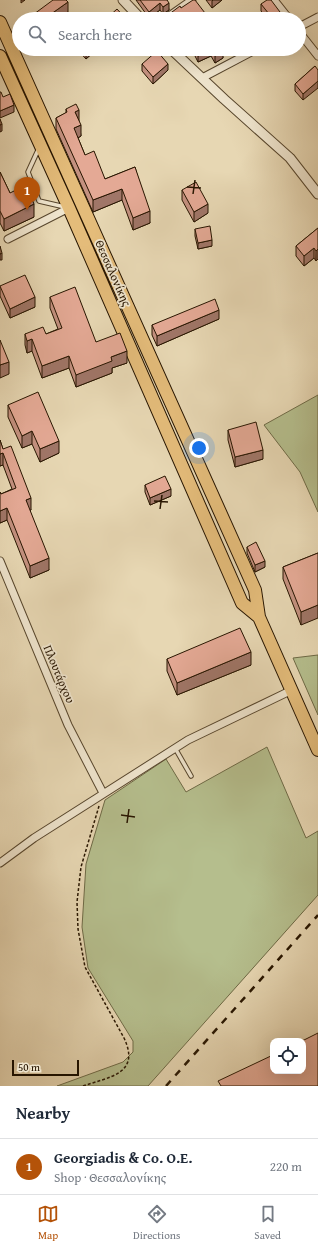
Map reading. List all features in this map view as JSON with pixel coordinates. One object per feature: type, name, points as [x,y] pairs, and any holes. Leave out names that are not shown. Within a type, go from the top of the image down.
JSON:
[{"type":"main road","name":"Θεσσαλονίκης","points":[[0,22],[12,49]]},
{"type":"main road","name":"Θεσσαλονίκης","points":[[0,56],[69,208],[242,603],[259,617]]},
{"type":"main road","name":"Θεσσαλονίκης","points":[[15,56],[255,590],[259,617]]},
{"type":"main road","points":[[259,617],[318,750]]},
{"type":"street","points":[[123,0],[134,12]]},
{"type":"street","points":[[175,12],[192,0]]},
{"type":"street","points":[[274,0],[283,12]]},
{"type":"street","points":[[306,23],[318,17]]},
{"type":"street","points":[[306,41],[318,56]]},
{"type":"street","points":[[178,56],[290,158],[318,194]]},
{"type":"street","points":[[202,78],[244,56]]},
{"type":"street","points":[[8,239],[69,208]]},
{"type":"street","name":"Πλουτάρχου","points":[[0,561],[68,725],[103,793]]},
{"type":"street","points":[[0,863],[34,838],[188,740],[292,690]]},
{"type":"lane","points":[[40,145],[28,172],[40,201],[69,208]]},
{"type":"lane","points":[[175,748],[191,776]]},
{"type":"path","points":[[83,1086],[120,1072],[127,1066],[130,1057],[129,1049],[124,1038],[109,1015],[85,967],[78,929],[77,902],[81,868],[103,793]]},
{"type":"green space","points":[[318,395],[318,512],[300,472],[264,425]]},
{"type":"green space","points":[[318,655],[318,715],[293,658]]},
{"type":"green space","points":[[267,747],[306,838],[318,831],[318,895],[148,1086],[57,1086],[123,1062],[133,1052],[133,1041],[88,968],[82,927],[86,864],[105,800],[166,759],[186,792]]},
{"type":"building","points":[[53,0],[66,0],[68,2],[54,12],[37,12]]},
{"type":"building","points":[[140,0],[167,0],[169,3],[163,7],[160,3],[149,12]]},
{"type":"building","points":[[195,0],[204,12],[172,12],[180,6],[181,8]]},
{"type":"building","points":[[267,0],[271,0],[280,12],[267,12],[261,4]]},
{"type":"building","points":[[151,56],[161,56],[168,64],[153,77],[142,64]]},
{"type":"building","points":[[315,66],[318,70],[318,81],[303,94],[295,84]]},
{"type":"building","points":[[0,92],[3,97],[10,94],[14,105],[0,111]]},
{"type":"building","points":[[76,104],[79,110],[75,112],[81,125],[74,128],[85,155],[94,151],[105,179],[135,167],[150,211],[133,218],[122,189],[93,200],[56,118],[67,112],[66,109]]},
{"type":"building","points":[[0,172],[10,193],[26,185],[34,204],[4,219],[0,211]]},
{"type":"building","points":[[196,182],[208,204],[194,212],[182,190]]},
{"type":"building","points":[[210,226],[212,240],[198,243],[195,229]]},
{"type":"building","points":[[318,228],[318,249],[316,251],[314,248],[304,256],[296,246]]},
{"type":"building","points":[[25,275],[35,297],[10,309],[0,286]]},
{"type":"building","points":[[75,287],[96,342],[120,333],[127,351],[111,357],[112,361],[76,375],[69,356],[42,366],[32,339],[27,341],[25,334],[43,327],[46,334],[62,328],[50,297]]},
{"type":"building","points":[[215,299],[219,310],[157,336],[152,325]]},
{"type":"building","points":[[0,340],[9,362],[0,365]]},
{"type":"building","points":[[38,392],[59,441],[40,449],[32,431],[22,436],[8,405]]},
{"type":"building","points":[[256,422],[263,450],[235,457],[228,430]]},
{"type":"building","points":[[0,440],[3,449],[11,446],[31,498],[26,500],[49,558],[30,566],[7,508],[0,511],[0,492],[1,494],[16,488],[3,453],[0,454]]},
{"type":"building","points":[[165,476],[171,489],[150,498],[145,485]]},
{"type":"building","points":[[256,542],[265,561],[255,565],[247,547]]},
{"type":"building","points":[[318,553],[318,605],[301,612],[283,567]]},
{"type":"building","points":[[240,628],[251,652],[177,683],[167,659]]},
{"type":"building","points":[[318,1033],[318,1086],[221,1086],[218,1081],[270,1056],[270,1074],[306,1074],[306,1039]]},
{"type":"railway","points":[[166,1086],[318,915]]},
{"type":"place","name":"Georgiadis & Co. O.E.","points":[[27,210]]}]
